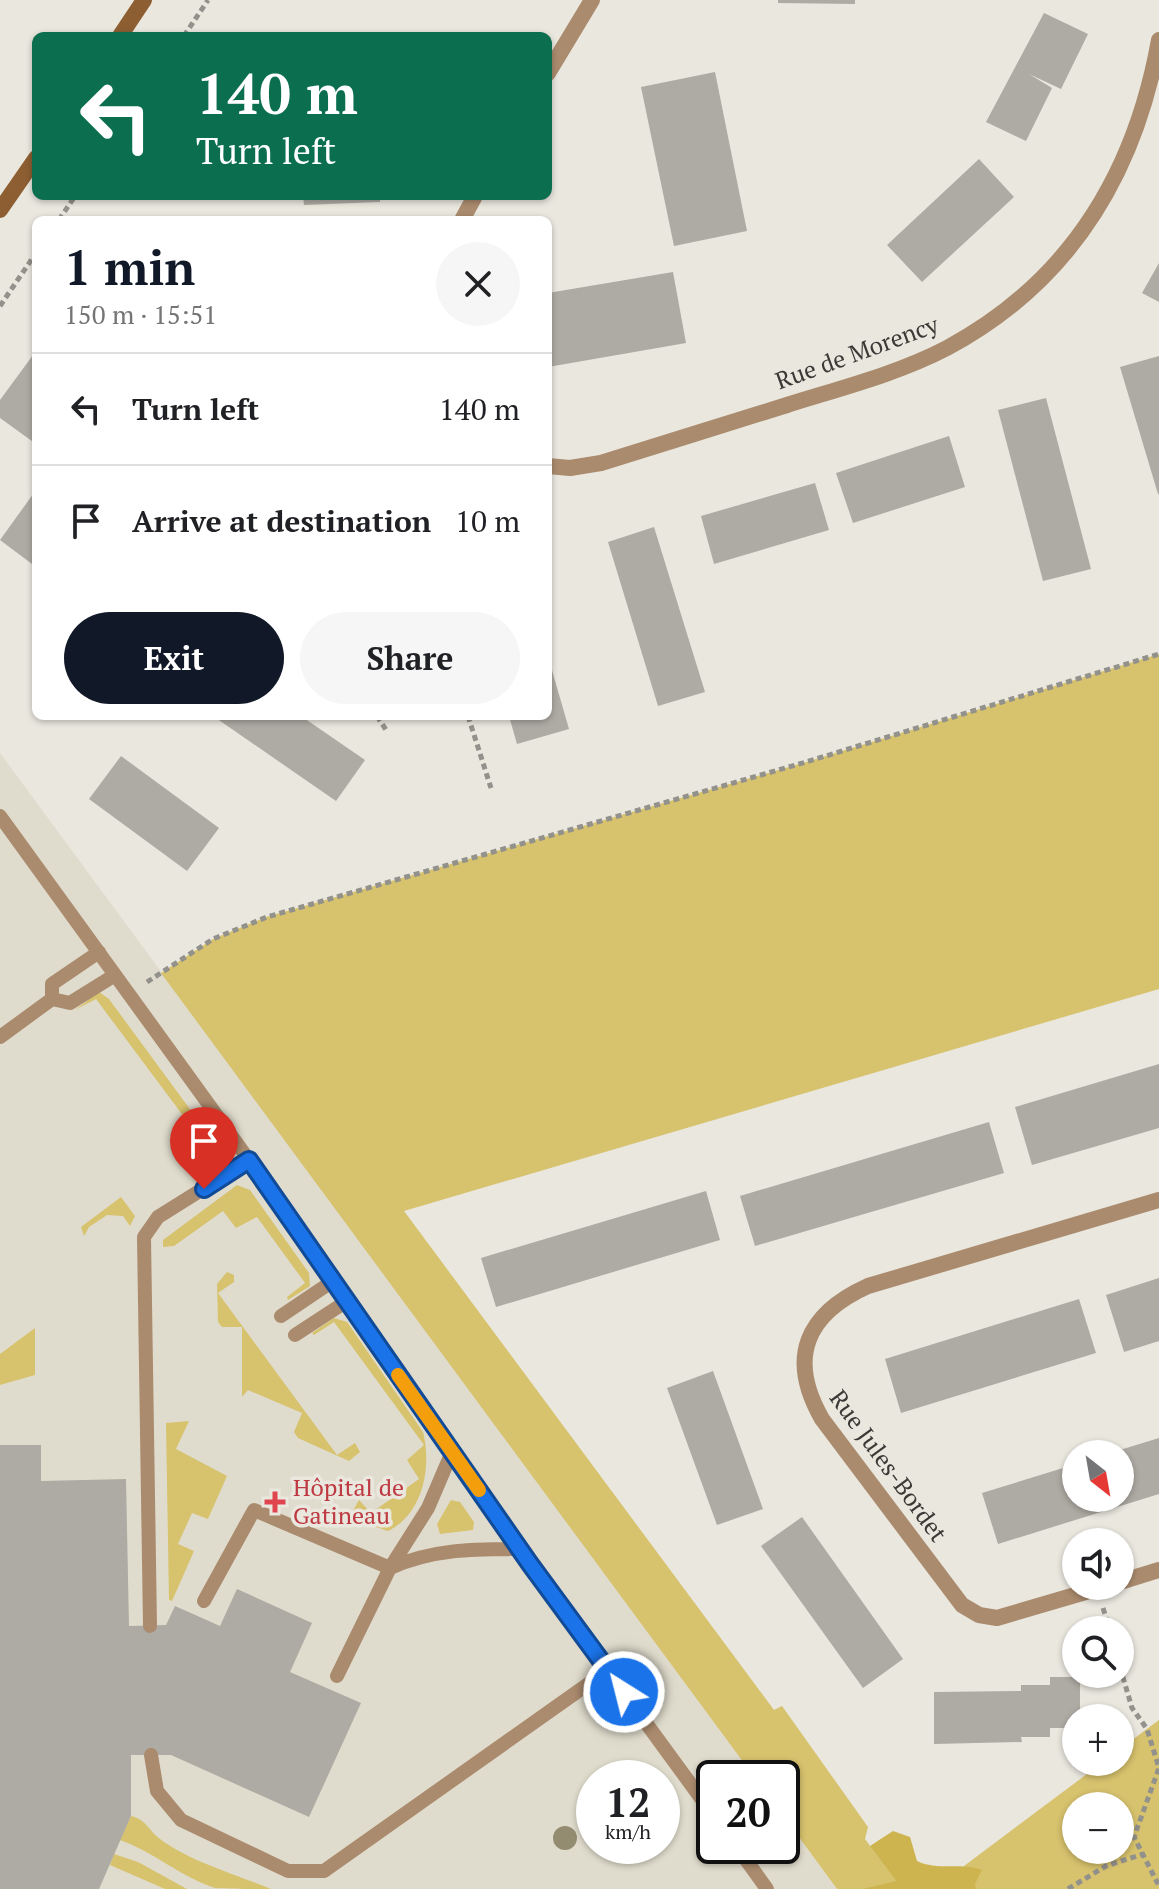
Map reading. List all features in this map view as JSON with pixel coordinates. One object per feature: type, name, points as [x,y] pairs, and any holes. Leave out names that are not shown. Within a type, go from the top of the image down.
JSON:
[{"type":"main road","points":[[123,32],[144,0]]},
{"type":"main road","points":[[0,210],[32,164]]},
{"type":"street","points":[[552,66],[592,0]]},
{"type":"street","name":"Rue de Morency","points":[[552,466],[570,468],[601,463],[861,382],[908,365],[977,330],[1044,277],[1110,192],[1141,121],[1159,40]]},
{"type":"street","name":"Rue Jules-Bordet","points":[[1062,1599],[997,1618],[979,1615],[962,1605],[822,1419],[809,1396],[803,1372],[806,1349],[829,1307],[868,1286],[1159,1200]]},
{"type":"street","points":[[1134,1578],[1159,1570]]},
{"type":"lane","points":[[0,816],[249,1160],[520,1549],[696,1791]]},
{"type":"lane","points":[[52,999],[52,984],[99,952]]},
{"type":"lane","points":[[0,1037],[52,999],[70,1003],[115,975]]},
{"type":"lane","points":[[150,1626],[144,1237],[158,1217],[249,1160]]},
{"type":"lane","points":[[281,1316],[333,1281]]},
{"type":"lane","points":[[295,1335],[347,1301]]},
{"type":"lane","points":[[337,1676],[390,1568],[428,1508],[452,1452]]},
{"type":"lane","points":[[204,1601],[254,1510],[390,1568],[421,1554],[465,1548],[520,1549]]},
{"type":"lane","points":[[151,1755],[157,1791],[166,1806],[181,1820],[288,1871],[324,1871],[608,1670]]},
{"type":"lane","points":[[749,1864],[767,1889]]},
{"type":"path","points":[[187,32],[208,0]]},
{"type":"path","points":[[0,306],[32,259]]},
{"type":"path","points":[[129,995],[213,939],[267,917],[806,762],[1159,654]]},
{"type":"path","points":[[380,720],[386,730]]},
{"type":"path","points":[[469,720],[491,788]]},
{"type":"path","points":[[1126,1688],[1132,1708],[1147,1729],[1159,1768],[1134,1837],[1159,1886]]},
{"type":"path","points":[[1068,1889],[1106,1866],[1143,1854]]},
{"type":"shaded area","points":[[1159,654],[1159,989],[404,1211],[774,1710],[782,1706],[868,1827],[865,1839],[902,1889],[837,1889],[800,1839],[800,1760],[742,1760],[161,973],[213,939],[266,917],[806,762]]},
{"type":"shaded area","name":"Hôpital de Gatineau","points":[[0,753],[742,1760],[696,1760],[696,1864],[800,1864],[800,1839],[837,1889],[0,1889]]},
{"type":"shaded area","points":[[99,992],[109,999],[217,1146],[215,1160],[195,1173],[177,1147],[196,1133],[96,999],[75,1010]]},
{"type":"shaded area","points":[[237,1185],[250,1190],[309,1273],[310,1286],[288,1300],[287,1297],[305,1283],[257,1217],[236,1228],[223,1211],[174,1246],[163,1247],[163,1240]]},
{"type":"shaded area","points":[[121,1197],[135,1216],[130,1226],[123,1216],[107,1215],[89,1227],[84,1236],[81,1227]]},
{"type":"shaded area","points":[[227,1272],[234,1275],[234,1282],[218,1293],[337,1455],[355,1443],[360,1452],[349,1461],[298,1438],[294,1432],[302,1413],[248,1390],[242,1397],[242,1327],[222,1327],[218,1322],[217,1284]]},
{"type":"shaded area","points":[[334,1318],[347,1322],[423,1432],[426,1460],[422,1488],[410,1513],[388,1531],[349,1518],[359,1500],[371,1513],[419,1479],[407,1460],[424,1445],[334,1322],[314,1335],[312,1333]]},
{"type":"shaded area","points":[[35,1328],[35,1375],[0,1385],[0,1354]]},
{"type":"shaded area","points":[[189,1421],[176,1449],[227,1476],[208,1519],[192,1513],[178,1544],[194,1551],[172,1601],[169,1600],[166,1423]]},
{"type":"shaded area","points":[[451,1500],[460,1502],[474,1522],[473,1530],[440,1534],[437,1524]]},
{"type":"shaded area","points":[[1159,1720],[1159,1889],[946,1889],[964,1875],[964,1866],[1062,1793],[1062,1864],[1134,1864],[1134,1792],[1063,1792],[1084,1776],[1134,1776],[1134,1739]]},
{"type":"shaded area","points":[[131,1816],[141,1820],[160,1839],[185,1854],[271,1889],[215,1888],[191,1878],[120,1840]]},
{"type":"shaded area","points":[[893,1831],[910,1837],[917,1861],[932,1866],[982,1870],[975,1884],[976,1889],[863,1889],[896,1881],[870,1846]]},
{"type":"shaded area","points":[[114,1854],[138,1862],[187,1889],[165,1889],[110,1865]]},
{"type":"building","points":[[778,0],[855,0],[855,4],[778,3]]},
{"type":"building","points":[[1044,13],[1088,34],[1061,89],[1029,74],[1052,88],[1026,141],[986,122]]},
{"type":"building","points":[[715,72],[747,231],[674,246],[641,87]]},
{"type":"building","points":[[979,159],[1014,197],[922,282],[887,245]]},
{"type":"building","points":[[303,200],[380,200],[380,202],[304,205]]},
{"type":"building","points":[[1159,263],[1159,302],[1142,293]]},
{"type":"building","points":[[673,272],[686,343],[552,366],[552,292]]},
{"type":"building","points":[[32,356],[32,441],[0,418],[0,400]]},
{"type":"building","points":[[1159,356],[1159,494],[1158,494],[1120,367]]},
{"type":"building","points":[[1046,398],[1091,569],[1043,581],[998,410]]},
{"type":"building","points":[[949,436],[965,487],[853,523],[836,473]]},
{"type":"building","points":[[815,483],[829,530],[714,564],[701,516]]},
{"type":"building","points":[[32,496],[32,564],[0,540]]},
{"type":"building","points":[[654,527],[705,692],[658,706],[608,542]]},
{"type":"building","points":[[552,670],[569,729],[517,744],[510,720],[552,720]]},
{"type":"building","points":[[219,720],[307,720],[365,760],[336,801]]},
{"type":"building","points":[[121,756],[219,828],[187,871],[89,799]]},
{"type":"building","points":[[1159,1064],[1159,1128],[1032,1165],[1015,1107]]},
{"type":"building","points":[[989,1122],[1004,1173],[755,1246],[740,1196]]},
{"type":"building","points":[[706,1191],[720,1240],[496,1307],[481,1258]]},
{"type":"building","points":[[1159,1278],[1159,1341],[1124,1352],[1106,1295]]},
{"type":"building","points":[[1079,1299],[1096,1353],[901,1413],[885,1359]]},
{"type":"building","points":[[713,1371],[763,1509],[717,1525],[667,1388]]},
{"type":"building","points":[[1159,1438],[1159,1494],[1134,1502],[1134,1446]]},
{"type":"building","points":[[0,1445],[41,1445],[41,1481],[126,1479],[129,1626],[166,1625],[175,1606],[220,1626],[237,1589],[312,1623],[290,1672],[361,1703],[309,1817],[171,1755],[131,1755],[131,1816],[99,1889],[0,1889]]},
{"type":"building","points":[[1062,1468],[1062,1512],[1101,1512],[998,1544],[982,1493]]},
{"type":"building","points":[[802,1517],[903,1659],[863,1688],[761,1546]]},
{"type":"building","points":[[1050,1677],[1062,1677],[1062,1688],[1080,1688],[1080,1704],[1062,1704],[1062,1728],[1050,1728],[1050,1737],[1021,1737],[1022,1742],[934,1744],[934,1692],[1021,1691],[1021,1685],[1050,1685]]},
{"type":"slow traffic","points":[[398,1375],[479,1490]]},
{"type":"place","name":"Hôpital de Gatineau","points":[[275,1502]]},
{"type":"route","points":[[204,1189],[249,1160],[530,1564],[624,1692]]}]
